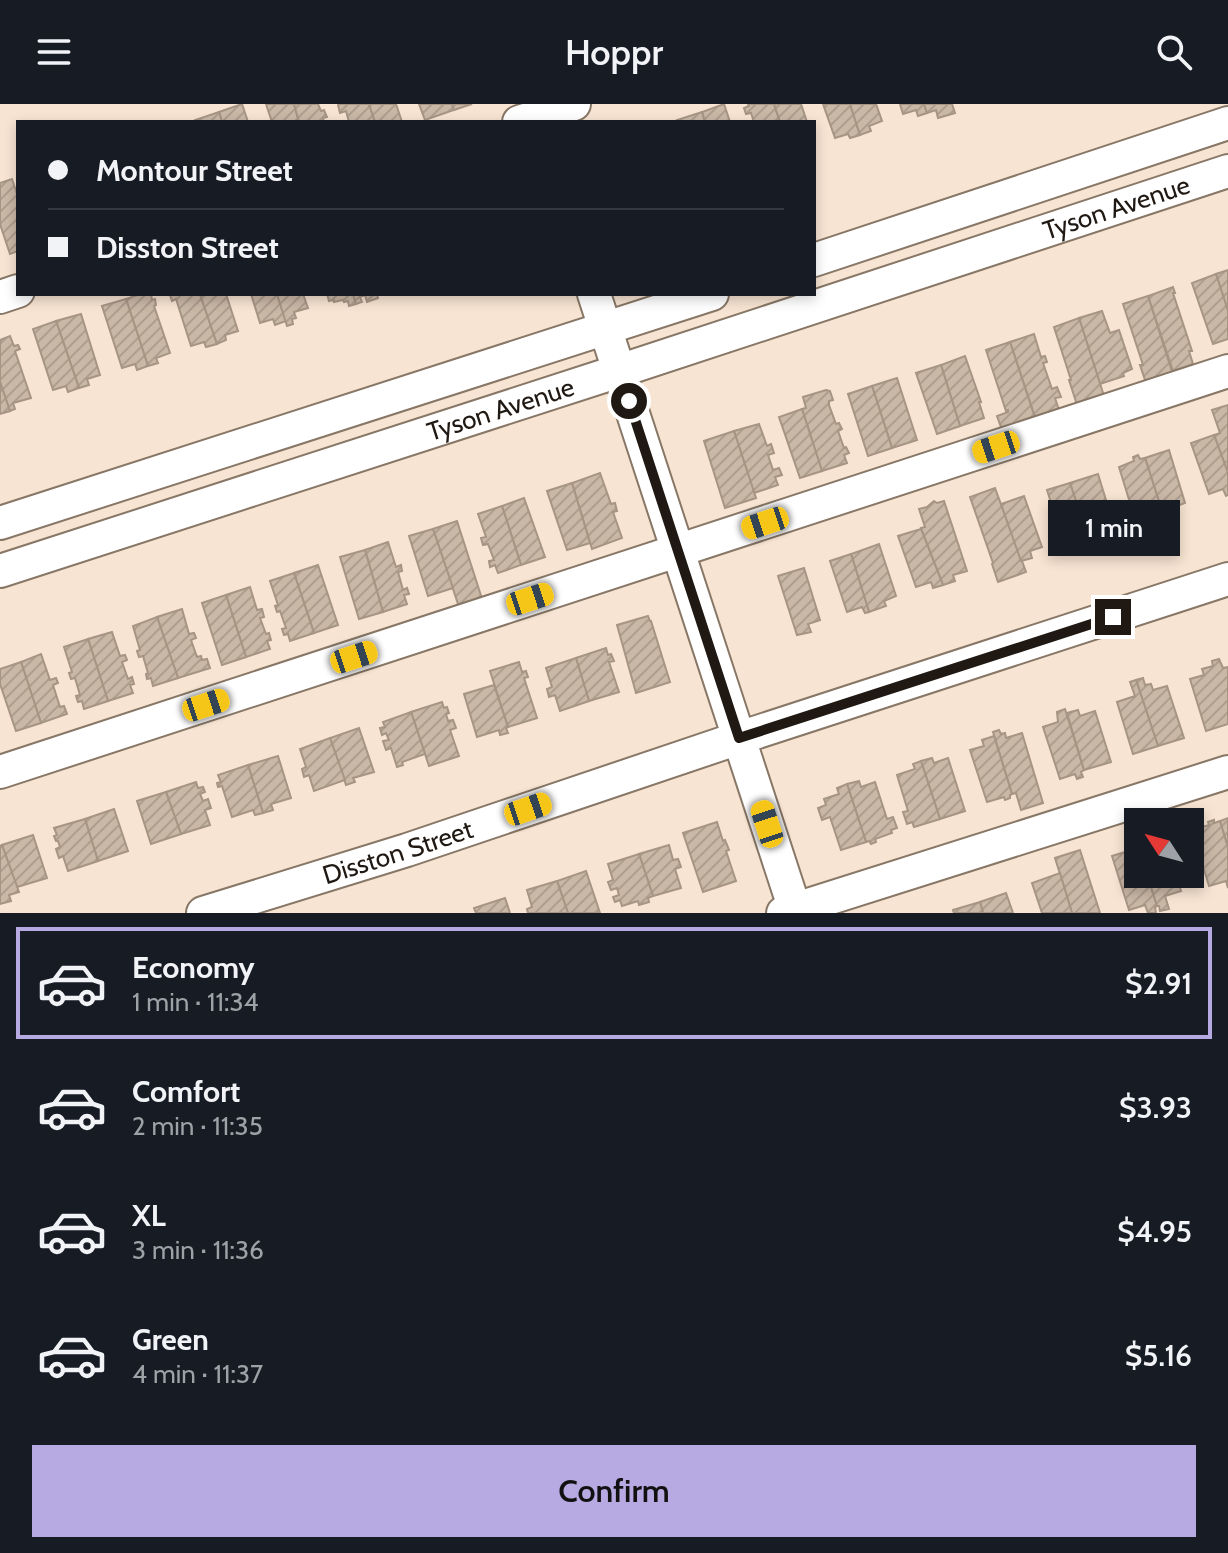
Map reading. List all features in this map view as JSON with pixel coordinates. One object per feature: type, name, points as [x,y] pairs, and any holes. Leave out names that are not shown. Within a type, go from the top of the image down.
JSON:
[{"type":"street","points":[[531,116],[574,104]]},
{"type":"street","name":"Tyson Avenue","points":[[816,259],[1228,123]]},
{"type":"street","points":[[1097,166],[1112,209]]},
{"type":"street","name":"Tyson Avenue","points":[[0,571],[1228,171]]},
{"type":"street","points":[[595,296],[739,738],[791,912],[1228,772]]},
{"type":"street","name":"Tyson Avenue","points":[[0,523],[706,296]]},
{"type":"street","points":[[0,772],[1228,371]]},
{"type":"street","points":[[179,464],[193,508]]},
{"type":"street","name":"Disston Street","points":[[203,913],[407,850],[1228,579]]},
{"type":"building","points":[[242,104],[247,120],[221,120],[219,112]]},
{"type":"building","points":[[266,104],[294,104],[298,120],[271,120]]},
{"type":"building","points":[[294,104],[318,104],[327,117],[324,120],[298,120]]},
{"type":"building","points":[[369,104],[374,120],[348,120],[346,111],[340,113],[338,105]]},
{"type":"building","points":[[369,104],[396,104],[401,120],[374,120]]},
{"type":"building","points":[[419,104],[452,104],[454,110],[425,120]]},
{"type":"building","points":[[452,104],[472,104],[454,110]]},
{"type":"building","points":[[724,104],[729,120],[704,120],[702,112]]},
{"type":"building","points":[[774,104],[779,120],[753,120],[751,113],[746,114],[744,108]]},
{"type":"building","points":[[774,104],[801,104],[806,120],[779,120]]},
{"type":"building","points":[[823,104],[850,104],[860,135],[850,138],[848,134],[835,138]]},
{"type":"building","points":[[850,104],[876,104],[882,121],[869,126],[871,131],[860,135]]},
{"type":"building","points":[[900,104],[924,104],[927,113],[918,116],[916,110],[903,114]]},
{"type":"building","points":[[924,104],[952,104],[955,113],[938,118],[936,110],[927,113]]},
{"type":"building","points":[[219,112],[221,120],[195,120]]},
{"type":"building","points":[[702,112],[704,120],[677,120]]},
{"type":"building","points":[[12,179],[16,191],[16,252],[10,254],[0,224],[0,183]]},
{"type":"building","points":[[1228,270],[1228,311],[1216,274]]},
{"type":"building","points":[[1216,274],[1228,311],[1228,339],[1213,344],[1192,283]]},
{"type":"building","points":[[1173,287],[1193,364],[1173,371],[1148,296]]},
{"type":"building","points":[[151,296],[152,300],[155,299],[154,306],[170,353],[156,358],[158,363],[148,366],[126,299]]},
{"type":"building","points":[[170,296],[201,296],[217,344],[206,347],[204,342],[191,346],[176,299],[172,301]]},
{"type":"building","points":[[201,296],[227,296],[238,331],[225,335],[226,340],[217,344]]},
{"type":"building","points":[[252,296],[278,296],[286,321],[275,325],[273,319],[260,323]]},
{"type":"building","points":[[278,296],[304,296],[308,308],[294,312],[296,318],[292,319],[293,324],[287,326]]},
{"type":"building","points":[[328,296],[354,296],[356,304],[349,306],[348,301],[329,301]]},
{"type":"building","points":[[354,296],[362,296],[360,297],[362,302],[356,304]]},
{"type":"building","points":[[365,296],[378,296],[378,298],[367,302]]},
{"type":"building","points":[[1148,296],[1173,375],[1146,383],[1123,304]]},
{"type":"building","points":[[126,299],[148,366],[137,370],[135,364],[122,368],[102,306]]},
{"type":"building","points":[[1102,311],[1110,333],[1119,330],[1132,369],[1123,373],[1124,376],[1100,384],[1079,318]]},
{"type":"building","points":[[81,314],[100,375],[87,379],[89,385],[79,388],[56,321]]},
{"type":"building","points":[[1079,318],[1105,399],[1078,408],[1054,327]]},
{"type":"building","points":[[56,321],[79,388],[68,392],[66,386],[53,390],[33,329]]},
{"type":"building","points":[[1034,334],[1041,357],[1045,356],[1047,362],[1043,363],[1052,389],[1057,387],[1061,397],[1055,398],[1059,410],[1035,417],[1010,342]]},
{"type":"building","points":[[10,336],[14,346],[18,345],[20,349],[15,351],[31,398],[13,403],[15,409],[10,411],[0,382],[0,340]]},
{"type":"building","points":[[1010,342],[1038,427],[1005,438],[997,416],[1008,410],[986,350]]},
{"type":"building","points":[[965,356],[984,418],[960,426],[941,365]]},
{"type":"building","points":[[941,365],[960,426],[937,434],[916,373]]},
{"type":"building","points":[[897,378],[917,440],[892,448],[872,386]]},
{"type":"building","points":[[0,382],[10,411],[0,414]]},
{"type":"building","points":[[872,386],[892,448],[868,456],[848,394]]},
{"type":"building","points":[[830,391],[833,400],[829,401],[829,405],[836,424],[839,423],[842,429],[838,431],[849,453],[844,455],[847,463],[822,471],[802,409],[806,408],[803,397]]},
{"type":"building","points":[[1228,405],[1228,473],[1214,435],[1220,433],[1212,410]]},
{"type":"building","points":[[802,409],[822,471],[800,478],[779,417]]},
{"type":"building","points":[[759,424],[767,446],[771,444],[774,453],[768,455],[773,470],[779,468],[782,475],[775,477],[778,485],[754,493],[734,431]]},
{"type":"building","points":[[734,431],[756,498],[725,508],[704,441]]},
{"type":"building","points":[[1214,435],[1228,473],[1226,496],[1223,489],[1209,494],[1191,443]]},
{"type":"building","points":[[1169,450],[1185,503],[1172,508],[1173,514],[1164,517],[1145,458]]},
{"type":"building","points":[[1138,455],[1140,459],[1145,458],[1164,517],[1156,519],[1154,513],[1135,519],[1119,467],[1134,461],[1133,457]]},
{"type":"building","points":[[600,473],[611,504],[615,503],[617,511],[613,512],[622,538],[592,549],[572,483]]},
{"type":"building","points":[[1098,474],[1114,526],[1100,530],[1102,537],[1089,541],[1070,483]]},
{"type":"building","points":[[572,483],[590,543],[567,550],[547,491]]},
{"type":"building","points":[[1070,483],[1089,541],[1080,543],[1078,536],[1063,540],[1047,490]]},
{"type":"building","points":[[995,488],[1026,572],[998,582],[970,497]]},
{"type":"building","points":[[1024,496],[1042,547],[1030,551],[1032,558],[1021,561],[1001,504]]},
{"type":"building","points":[[524,498],[545,557],[521,565],[502,506]]},
{"type":"building","points":[[934,501],[944,501],[967,571],[953,575],[955,581],[943,585],[921,528],[925,527],[919,509]]},
{"type":"building","points":[[502,506],[521,565],[498,573],[495,565],[490,567],[489,561],[494,560],[488,544],[483,545],[481,538],[486,537],[478,514]]},
{"type":"building","points":[[457,521],[483,602],[460,610],[433,529]]},
{"type":"building","points":[[433,529],[453,588],[428,596],[409,536]]},
{"type":"building","points":[[921,529],[943,585],[933,588],[931,582],[916,587],[898,536]]},
{"type":"building","points":[[388,542],[396,567],[401,565],[402,571],[398,572],[403,590],[407,588],[409,594],[404,595],[407,604],[383,612],[365,550]]},
{"type":"building","points":[[879,544],[896,596],[884,601],[886,606],[869,612],[851,554]]},
{"type":"building","points":[[365,550],[383,612],[359,619],[340,557]]},
{"type":"building","points":[[851,554],[869,612],[865,613],[862,607],[847,612],[830,561]]},
{"type":"building","points":[[318,565],[338,625],[314,633],[294,573]]},
{"type":"building","points":[[804,568],[820,620],[808,624],[811,632],[797,635],[778,576]]},
{"type":"building","points":[[294,573],[314,633],[290,641],[282,629],[286,628],[280,611],[277,612],[275,606],[278,605],[270,581]]},
{"type":"building","points":[[250,587],[257,610],[262,609],[264,617],[260,618],[271,640],[267,641],[270,649],[246,657],[226,595]]},
{"type":"building","points":[[226,595],[246,657],[222,665],[202,603]]},
{"type":"building","points":[[182,609],[189,634],[194,633],[196,638],[191,640],[197,657],[207,659],[210,668],[178,678],[157,617]]},
{"type":"building","points":[[648,616],[670,682],[636,693],[617,625]]},
{"type":"building","points":[[157,617],[178,678],[153,686],[151,678],[147,679],[143,656],[139,657],[137,651],[140,650],[133,626]]},
{"type":"building","points":[[112,632],[120,656],[125,655],[127,660],[122,662],[128,679],[132,677],[134,684],[130,685],[133,693],[108,701],[88,639]]},
{"type":"building","points":[[88,639],[108,701],[84,709],[82,701],[78,702],[76,696],[80,695],[75,678],[71,679],[69,673],[72,672],[64,647]]},
{"type":"building","points":[[606,648],[614,661],[609,662],[619,692],[589,701],[576,658]]},
{"type":"building","points":[[41,654],[50,680],[56,678],[58,683],[53,685],[60,707],[64,706],[67,714],[41,723],[21,662]]},
{"type":"building","points":[[576,658],[589,701],[560,711],[555,695],[549,697],[547,689],[552,687],[546,668]]},
{"type":"building","points":[[1219,659],[1223,668],[1228,667],[1228,724],[1206,731],[1190,679],[1204,675],[1202,669],[1213,666],[1212,661]]},
{"type":"building","points":[[21,662],[41,723],[16,731],[0,684],[0,669]]},
{"type":"building","points":[[519,662],[522,672],[526,671],[528,677],[524,678],[537,718],[508,727],[490,671]]},
{"type":"building","points":[[1143,678],[1145,685],[1151,684],[1153,690],[1167,686],[1184,738],[1158,746],[1136,680]]},
{"type":"building","points":[[1136,680],[1158,746],[1133,754],[1117,702],[1135,696],[1130,682]]},
{"type":"building","points":[[494,685],[508,733],[500,735],[499,730],[477,737],[464,694]]},
{"type":"building","points":[[442,702],[449,713],[446,714],[448,721],[453,720],[456,728],[450,730],[459,756],[429,766],[411,712]]},
{"type":"building","points":[[1065,709],[1084,770],[1081,772],[1083,777],[1077,779],[1075,774],[1060,779],[1043,727],[1058,722],[1057,712]]},
{"type":"building","points":[[1078,710],[1080,716],[1095,711],[1111,762],[1084,770],[1067,713]]},
{"type":"building","points":[[411,712],[425,754],[402,762],[403,765],[397,767],[391,748],[386,750],[383,741],[389,740],[386,733],[382,735],[380,728],[385,727],[383,722]]},
{"type":"building","points":[[359,728],[374,772],[353,778],[355,782],[346,785],[330,738]]},
{"type":"building","points":[[999,730],[1001,734],[1005,733],[1006,738],[1022,733],[1043,803],[1021,810],[1016,793],[1012,794],[993,732]]},
{"type":"building","points":[[994,736],[1012,794],[1005,800],[1004,797],[987,802],[970,750],[984,746],[982,740]]},
{"type":"building","points":[[330,738],[345,780],[314,791],[309,775],[304,777],[302,769],[306,767],[300,749]]},
{"type":"building","points":[[278,756],[291,798],[271,804],[273,810],[263,813],[248,765]]},
{"type":"building","points":[[932,758],[934,763],[948,758],[965,811],[940,819],[921,761]]},
{"type":"building","points":[[921,761],[940,819],[914,827],[912,822],[907,824],[903,812],[908,811],[897,775],[915,769],[913,764]]},
{"type":"building","points":[[248,765],[263,813],[255,815],[253,810],[232,817],[222,786],[218,787],[217,783],[221,782],[218,775]]},
{"type":"building","points":[[859,781],[861,787],[875,782],[887,819],[893,817],[897,828],[871,844],[866,842],[847,784]]},
{"type":"building","points":[[196,782],[198,788],[203,787],[205,792],[200,794],[203,801],[208,799],[211,808],[205,810],[210,825],[181,834],[166,792]]},
{"type":"building","points":[[847,784],[866,842],[841,850],[830,817],[822,820],[818,808],[826,805],[824,799],[839,794],[837,788]]},
{"type":"building","points":[[166,792],[181,834],[151,844],[137,801]]},
{"type":"building","points":[[114,809],[128,851],[98,861],[85,819]]},
{"type":"building","points":[[1228,818],[1228,848],[1220,821]]},
{"type":"building","points":[[85,819],[98,861],[68,871],[63,856],[59,858],[56,849],[60,847],[54,836],[57,835],[54,828]]},
{"type":"building","points":[[1220,821],[1228,848],[1228,888],[1226,881],[1209,886],[1204,870],[1204,826],[1209,825],[1208,822]]},
{"type":"building","points":[[717,822],[729,850],[726,851],[736,881],[703,892],[683,833]]},
{"type":"building","points":[[33,835],[47,878],[17,887],[2,845]]},
{"type":"building","points":[[669,845],[673,860],[678,859],[681,867],[675,869],[681,888],[653,896],[639,854]]},
{"type":"building","points":[[0,846],[19,892],[9,895],[11,901],[0,904]]},
{"type":"building","points":[[1080,850],[1100,913],[1072,913],[1055,858]]},
{"type":"building","points":[[1124,852],[1124,888],[1151,888],[1156,913],[1148,913],[1145,905],[1129,910],[1112,856]]},
{"type":"building","points":[[639,854],[653,896],[648,898],[649,902],[639,905],[638,901],[622,906],[620,900],[615,902],[613,897],[619,895],[617,888],[611,890],[608,882],[613,880],[608,864]]},
{"type":"building","points":[[586,871],[600,913],[568,913],[557,881]]},
{"type":"building","points":[[1060,873],[1072,913],[1042,913],[1032,883]]},
{"type":"building","points":[[557,881],[568,913],[528,913],[527,909],[532,907],[527,890]]},
{"type":"building","points":[[1151,888],[1180,888],[1181,891],[1165,896],[1169,909],[1160,911]]},
{"type":"building","points":[[1006,893],[1013,913],[983,913],[980,902]]},
{"type":"building","points":[[505,898],[510,913],[476,913],[474,908]]},
{"type":"building","points":[[980,902],[983,913],[954,913],[953,910]]},
{"type":"route","points":[[629,401],[739,738],[1113,617]]}]
